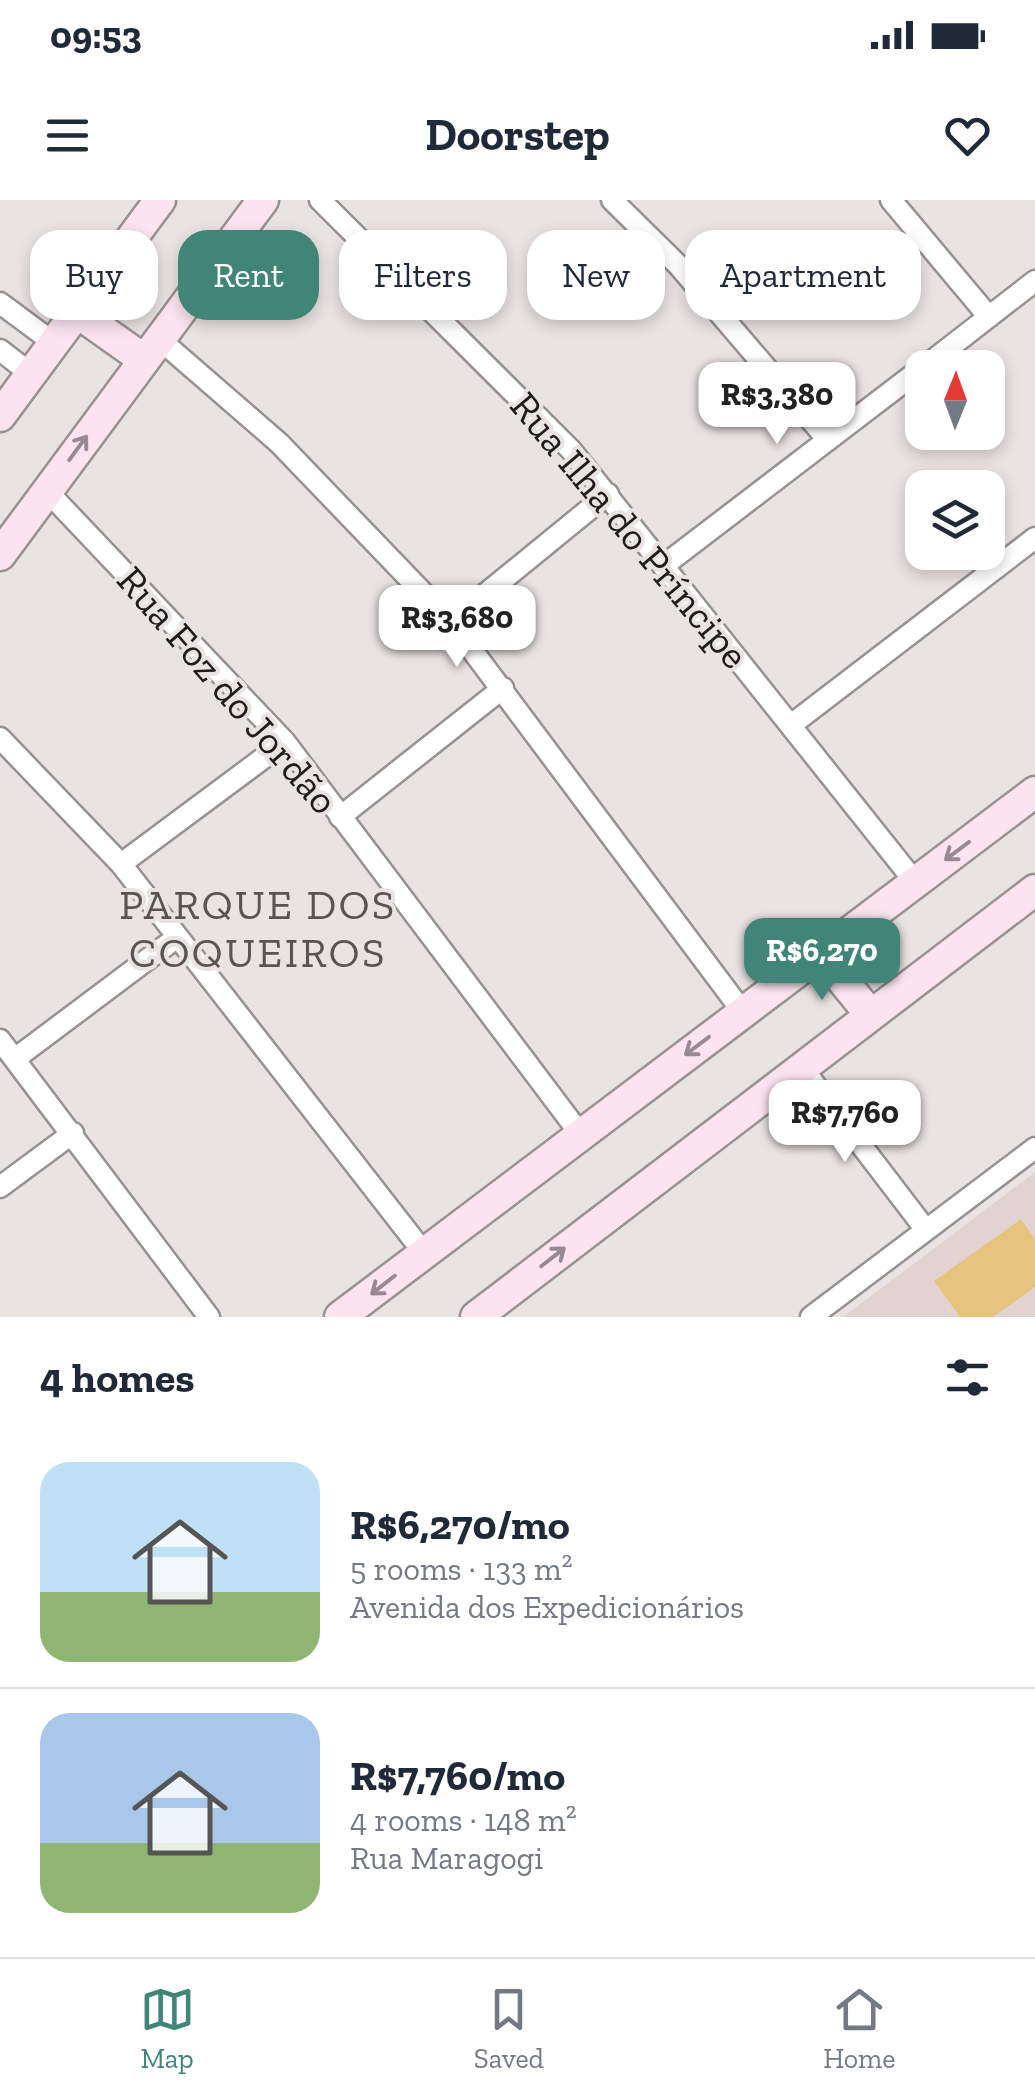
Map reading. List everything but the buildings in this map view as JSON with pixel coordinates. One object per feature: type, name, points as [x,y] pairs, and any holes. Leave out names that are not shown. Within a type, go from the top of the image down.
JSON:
[{"type":"street","points":[[138,230],[160,200]]},
{"type":"street","points":[[0,555],[262,200]]},
{"type":"street","name":"Rua Ilha do Príncipe","points":[[320,200],[499,375],[608,494],[915,882]]},
{"type":"street","points":[[612,200],[679,266],[828,440]]},
{"type":"street","points":[[892,200],[989,317]]},
{"type":"street","points":[[946,350],[1035,280]]},
{"type":"street","points":[[0,303],[54,343]]},
{"type":"street","points":[[0,416],[72,320]]},
{"type":"street","points":[[93,320],[151,348],[279,443],[451,622],[742,1011]]},
{"type":"street","points":[[0,350],[31,374]]},
{"type":"street","points":[[662,566],[905,382]]},
{"type":"street","name":"Rua Foz do Jordão","points":[[46,491],[285,742],[582,1134]]},
{"type":"street","points":[[451,622],[608,494]]},
{"type":"street","points":[[791,725],[1035,538]]},
{"type":"street","points":[[340,817],[503,688]]},
{"type":"street","points":[[0,738],[121,864],[424,1253]]},
{"type":"street","points":[[121,864],[285,742]]},
{"type":"street","points":[[340,1317],[1035,792]]},
{"type":"street","points":[[476,1317],[1035,890]]},
{"type":"street","points":[[16,1058],[176,938]]},
{"type":"street","points":[[821,954],[870,1014]]},
{"type":"street","points":[[0,1040],[208,1317]]},
{"type":"street","points":[[803,1069],[926,1230]]},
{"type":"street","points":[[0,1187],[73,1133]]},
{"type":"street","points":[[811,1317],[1035,1148]]},
{"type":"shaded area","points":[[1035,1172],[1035,1317],[843,1317],[911,1266]]},
{"type":"shaded area","points":[[1021,1219],[1035,1239],[1035,1287],[993,1317],[960,1317],[934,1281]]},
{"type":"district","name":"PARQUE DOS COQUEIROS","points":[[258,928]]}]
